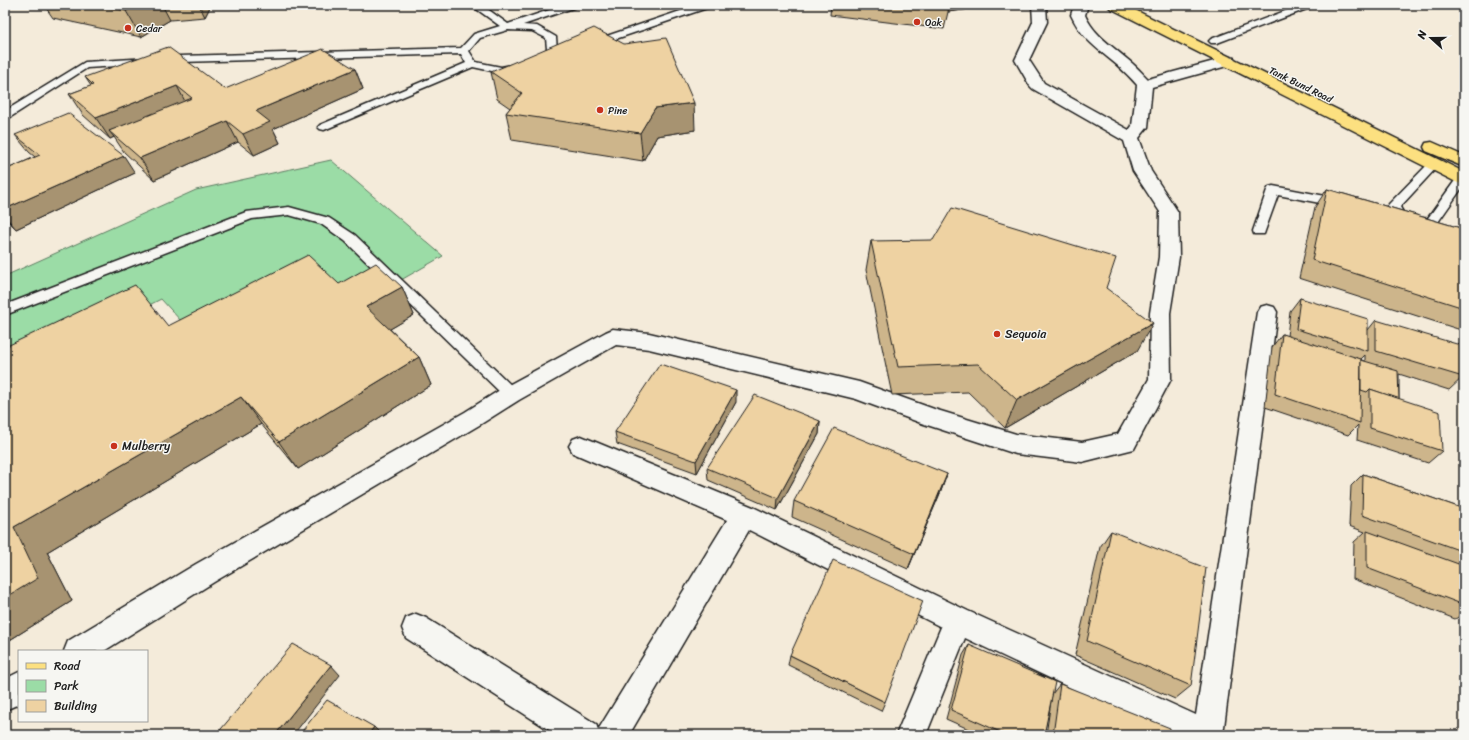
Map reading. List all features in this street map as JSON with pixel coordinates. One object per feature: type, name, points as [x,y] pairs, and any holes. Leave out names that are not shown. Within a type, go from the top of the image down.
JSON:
[{"type":"main road","points":[[1115,5],[1463,179]]},
{"type":"main road","name":"Tank Bund Road","points":[[1139,5],[1408,135]]},
{"type":"main road","points":[[1422,142],[1464,162]]},
{"type":"street","points":[[1039,5],[1040,22],[1022,60],[1038,86],[1135,132]]},
{"type":"street","points":[[1081,5],[1078,15],[1082,24],[1094,40],[1123,63],[1145,84]]},
{"type":"street","points":[[1145,84],[1229,61]]},
{"type":"street","points":[[80,650],[205,573],[473,418],[511,394],[613,337],[649,341],[859,391],[929,417],[1016,444],[1082,452],[1126,442],[1160,379],[1160,313],[1168,257],[1169,212],[1142,171],[1135,132],[1145,84]]},
{"type":"street","points":[[1208,735],[1267,312]]},
{"type":"street","points":[[581,446],[744,515],[958,621],[1204,735]]},
{"type":"street","points":[[612,735],[744,515]]},
{"type":"street","points":[[911,735],[958,621]]},
{"type":"street","points":[[416,628],[585,735]]},
{"type":"street","points":[[5,696],[18,688]]},
{"type":"lane","points":[[476,5],[507,27],[534,28],[551,37],[552,50],[534,63],[564,53]]},
{"type":"lane","points":[[5,116],[85,64],[180,59],[464,51],[477,36],[573,5]]},
{"type":"lane","points":[[579,48],[708,5]]},
{"type":"lane","points":[[1214,41],[1309,5]]},
{"type":"lane","points":[[464,51],[472,64]]},
{"type":"lane","points":[[324,127],[472,64],[501,70],[528,65]]},
{"type":"lane","points":[[1398,214],[1393,207],[1434,164]]},
{"type":"lane","points":[[1382,211],[1398,214],[1421,223],[1432,222],[1463,179]]},
{"type":"lane","points":[[1258,231],[1273,190],[1351,205]]},
{"type":"lane","points":[[5,310],[250,215],[289,211],[325,221],[350,238],[511,394]]},
{"type":"green space","points":[[331,160],[443,256],[359,304],[201,343],[161,299],[5,379],[5,276],[196,190]]},
{"type":"building","points":[[98,5],[137,5],[126,11]]},
{"type":"building","name":"Pine","points":[[594,28],[624,44],[666,38],[694,103],[655,108],[640,133],[506,113],[522,93],[491,72]]},
{"type":"building","points":[[168,47],[225,89],[323,49],[355,69],[256,111],[270,122],[243,134],[227,121],[140,158],[109,131],[192,98],[177,86],[96,118],[69,94],[93,85],[85,77]]},
{"type":"building","points":[[68,113],[124,156],[5,209],[5,170],[40,155],[15,135]]},
{"type":"building","points":[[1327,189],[1464,229],[1464,308],[1312,260]]},
{"type":"building","name":"Sequoia","points":[[952,208],[1116,258],[1106,288],[1153,323],[1017,400],[978,364],[898,367],[871,241],[933,240]]},
{"type":"building","name":"Mulberry","points":[[308,255],[339,284],[376,263],[402,287],[366,307],[419,357],[279,442],[241,397],[14,527],[38,578],[5,598],[5,347],[135,285],[168,326]]},
{"type":"building","points":[[1300,298],[1368,319],[1368,351],[1296,329]]},
{"type":"building","points":[[1376,320],[1460,345],[1463,377],[1376,351]]},
{"type":"building","points":[[1282,334],[1361,359],[1360,423],[1275,394]]},
{"type":"building","points":[[1361,360],[1398,371],[1399,399],[1370,389],[1367,392],[1361,390]]},
{"type":"building","points":[[660,364],[736,390],[696,461],[615,432]]},
{"type":"building","points":[[1370,389],[1440,412],[1442,451],[1370,428]]},
{"type":"building","points":[[755,395],[820,421],[778,498],[707,468]]},
{"type":"building","points":[[834,428],[947,474],[914,554],[794,501]]},
{"type":"building","points":[[1363,474],[1464,509],[1464,552],[1362,515]]},
{"type":"building","points":[[1111,531],[1206,568],[1191,686],[1087,641]]},
{"type":"building","points":[[1367,531],[1464,566],[1464,605],[1367,568]]},
{"type":"building","points":[[833,560],[923,601],[885,702],[790,655]]},
{"type":"building","points":[[293,644],[331,665],[275,735],[216,735]]},
{"type":"building","points":[[969,645],[1055,682],[1044,735],[1007,735],[951,710]]},
{"type":"building","points":[[1060,684],[1170,728],[1170,735],[1053,735]]},
{"type":"building","points":[[327,700],[374,727],[368,735],[299,735]]},
{"type":"place","name":"Oak","points":[[917,22]]},
{"type":"place","name":"Cedar","points":[[128,28]]},
{"type":"place","name":"Pine","points":[[600,110]]},
{"type":"place","name":"Sequoia","points":[[997,334]]},
{"type":"place","name":"Mulberry","points":[[114,446]]}]
